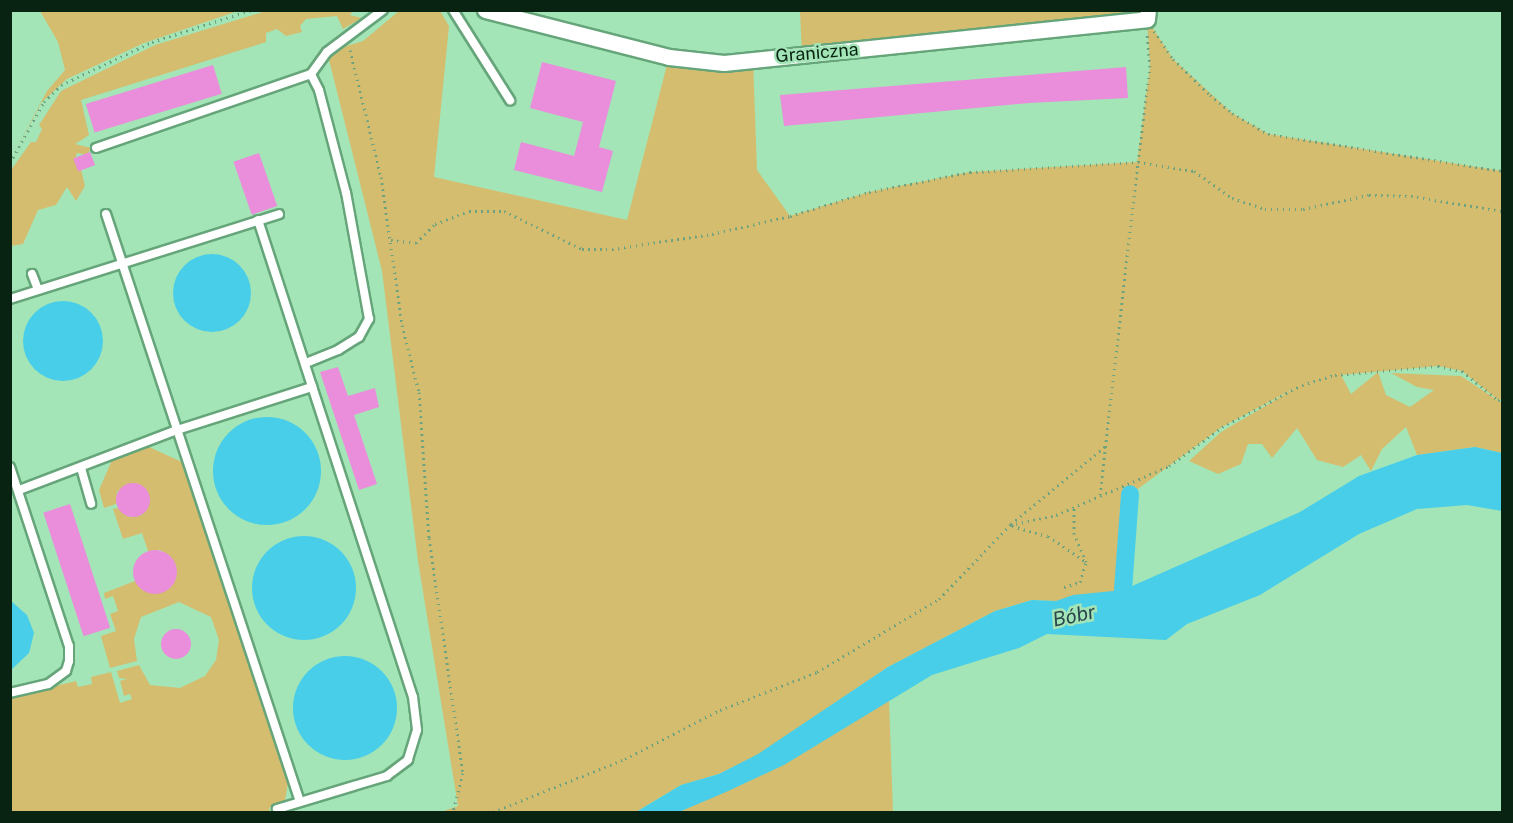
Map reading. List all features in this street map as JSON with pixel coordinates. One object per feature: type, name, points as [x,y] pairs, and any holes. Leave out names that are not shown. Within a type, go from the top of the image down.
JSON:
[{"type":"street","name":"Graniczna","points":[[485,10],[669,57],[724,63],[1147,15]]},
{"type":"lane","points":[[96,148],[311,74],[319,59],[346,35],[383,10]]},
{"type":"lane","points":[[453,10],[510,100]]},
{"type":"lane","points":[[306,363],[338,350],[358,337],[369,319],[346,193],[324,107],[311,74]]},
{"type":"lane","points":[[106,214],[300,802]]},
{"type":"lane","points":[[10,300],[279,214]]},
{"type":"lane","points":[[258,220],[413,697],[417,730],[408,760],[387,776],[277,809]]},
{"type":"lane","points":[[32,274],[38,290]]},
{"type":"lane","points":[[19,490],[177,430],[312,387]]},
{"type":"lane","points":[[10,468],[69,646],[69,662],[66,671],[48,684],[10,693]]},
{"type":"lane","points":[[81,468],[91,504]]},
{"type":"path","points":[[10,163],[44,102],[61,85],[152,42],[251,10]]},
{"type":"path","points":[[1100,495],[1108,444],[1150,68],[1147,15]]},
{"type":"path","points":[[1147,15],[1173,59],[1232,113],[1268,134],[1503,171]]},
{"type":"path","points":[[346,35],[381,177],[402,324],[420,400],[429,538],[463,773],[453,813]]},
{"type":"path","points":[[391,240],[417,243],[435,224],[460,214],[504,211],[582,249],[612,249],[712,234],[790,216],[869,192],[970,172],[1138,162],[1194,171],[1232,198],[1265,209],[1303,209],[1369,195],[1411,196],[1503,211]]},
{"type":"path","points":[[1010,525],[1056,516],[1169,466],[1222,427],[1269,400],[1335,375],[1438,366],[1462,371],[1498,400],[1503,399]]},
{"type":"path","points":[[493,813],[625,759],[720,710],[818,672],[939,599],[1010,525],[1108,444]]},
{"type":"path","points":[[1064,586],[1080,582],[1086,562],[1074,534],[1074,507]]},
{"type":"path","points":[[1010,525],[1048,536],[1086,562]]},
{"type":"shaded area","points":[[40,11],[238,11],[144,43],[67,79],[42,102],[11,159],[47,91],[65,70],[58,42]]},
{"type":"shaded area","points":[[266,11],[353,11],[350,15],[362,18],[343,29],[337,16],[306,19],[300,26],[302,32],[286,36],[277,29],[266,33],[266,42],[81,100],[89,135],[75,144],[91,148],[87,155],[77,153],[75,160],[80,165],[85,186],[76,201],[67,187],[56,205],[38,210],[23,244],[11,246],[11,170],[31,142],[36,142],[42,129],[39,125],[61,91],[155,45]]},
{"type":"shaded area","points":[[399,11],[440,11],[449,26],[434,177],[627,220],[669,57],[753,59],[757,170],[790,216],[869,192],[970,172],[1137,162],[1150,67],[1147,20],[802,54],[800,11],[1148,11],[1147,19],[1173,59],[1232,113],[1268,134],[1502,171],[1502,399],[1498,400],[1462,371],[1438,366],[1341,375],[1351,394],[1378,372],[1386,395],[1410,407],[1434,390],[1417,387],[1391,373],[1461,376],[1502,403],[1502,453],[1475,447],[1417,455],[1406,427],[1382,449],[1371,471],[1361,455],[1343,467],[1317,460],[1297,428],[1272,458],[1262,444],[1248,444],[1241,464],[1218,474],[1189,461],[1221,432],[1299,386],[1222,427],[1131,494],[1123,590],[1056,601],[1032,600],[995,611],[888,667],[758,755],[719,774],[681,785],[636,812],[441,812],[458,806],[418,561],[382,271],[327,52],[363,41]]},
{"type":"shaded area","points":[[149,447],[182,462],[288,783],[285,800],[269,808],[270,812],[11,812],[11,697],[76,681],[78,687],[92,684],[91,677],[111,672],[120,703],[132,699],[130,694],[124,696],[120,681],[127,679],[119,678],[117,671],[139,665],[150,685],[180,688],[205,676],[216,660],[219,640],[211,617],[179,602],[141,617],[134,639],[137,661],[110,668],[101,636],[116,631],[110,614],[118,611],[113,596],[105,599],[104,593],[135,581],[145,591],[161,593],[171,587],[176,577],[170,556],[160,550],[148,551],[142,533],[123,539],[113,509],[117,508],[129,517],[142,515],[150,500],[144,487],[127,484],[117,492],[116,504],[104,508],[99,490],[112,460]]},
{"type":"shaded area","points":[[889,700],[893,812],[679,812],[821,742]]},
{"type":"water","points":[[212,254],[227,257],[244,271],[251,293],[248,308],[234,325],[212,332],[197,329],[180,315],[173,293],[176,278],[190,261]]},
{"type":"water","points":[[63,301],[78,304],[91,313],[100,326],[103,341],[100,356],[91,369],[78,378],[63,381],[48,378],[35,369],[26,356],[23,341],[26,326],[35,313],[48,304]]},
{"type":"water","points":[[267,417],[288,421],[305,433],[317,450],[321,471],[317,492],[305,509],[288,521],[267,525],[246,521],[229,509],[217,492],[213,471],[217,450],[229,433],[246,421]]},
{"type":"water","name":"Bóbr","points":[[1475,447],[1502,453],[1502,511],[1467,505],[1417,509],[1359,534],[1260,595],[1187,624],[1166,640],[1047,634],[1019,648],[932,675],[784,765],[726,792],[679,812],[636,812],[681,785],[719,774],[758,754],[888,667],[995,611],[1032,600],[1056,601],[1073,595],[1123,590],[1300,512],[1359,476],[1417,455]]},
{"type":"water","points":[[304,536],[324,540],[341,551],[352,568],[356,588],[352,608],[341,625],[324,636],[304,640],[284,636],[267,625],[256,608],[252,588],[256,568],[267,551],[284,540]]},
{"type":"water","points":[[11,601],[27,615],[34,633],[29,653],[11,670]]},
{"type":"water","points":[[345,656],[365,660],[382,671],[393,688],[397,708],[393,728],[382,745],[365,756],[345,760],[325,756],[308,745],[297,728],[293,708],[297,688],[308,671],[325,660]]},
{"type":"building","points":[[542,62],[616,81],[599,147],[613,151],[602,192],[514,170],[521,142],[574,156],[583,122],[530,108]]},
{"type":"building","points":[[213,65],[222,94],[95,133],[86,104]]},
{"type":"building","points":[[1126,67],[1128,98],[1029,103],[784,126],[780,95]]},
{"type":"building","points":[[90,152],[95,165],[78,172],[73,158]]},
{"type":"building","points":[[259,153],[277,206],[252,215],[233,162]]},
{"type":"building","points":[[338,367],[348,396],[375,388],[379,407],[354,415],[377,484],[359,490],[320,372]]},
{"type":"building","points":[[133,483],[145,488],[150,500],[145,512],[133,517],[121,512],[116,500],[121,488]]},
{"type":"building","points":[[70,504],[110,628],[84,636],[43,513]]},
{"type":"building","points":[[155,550],[170,557],[177,572],[170,587],[155,594],[140,587],[133,572],[140,557]]},
{"type":"building","points":[[176,629],[187,633],[191,644],[187,655],[176,659],[165,655],[161,644],[165,633]]},
{"type":"waterway","points":[[1123,590],[1130,494]]}]
